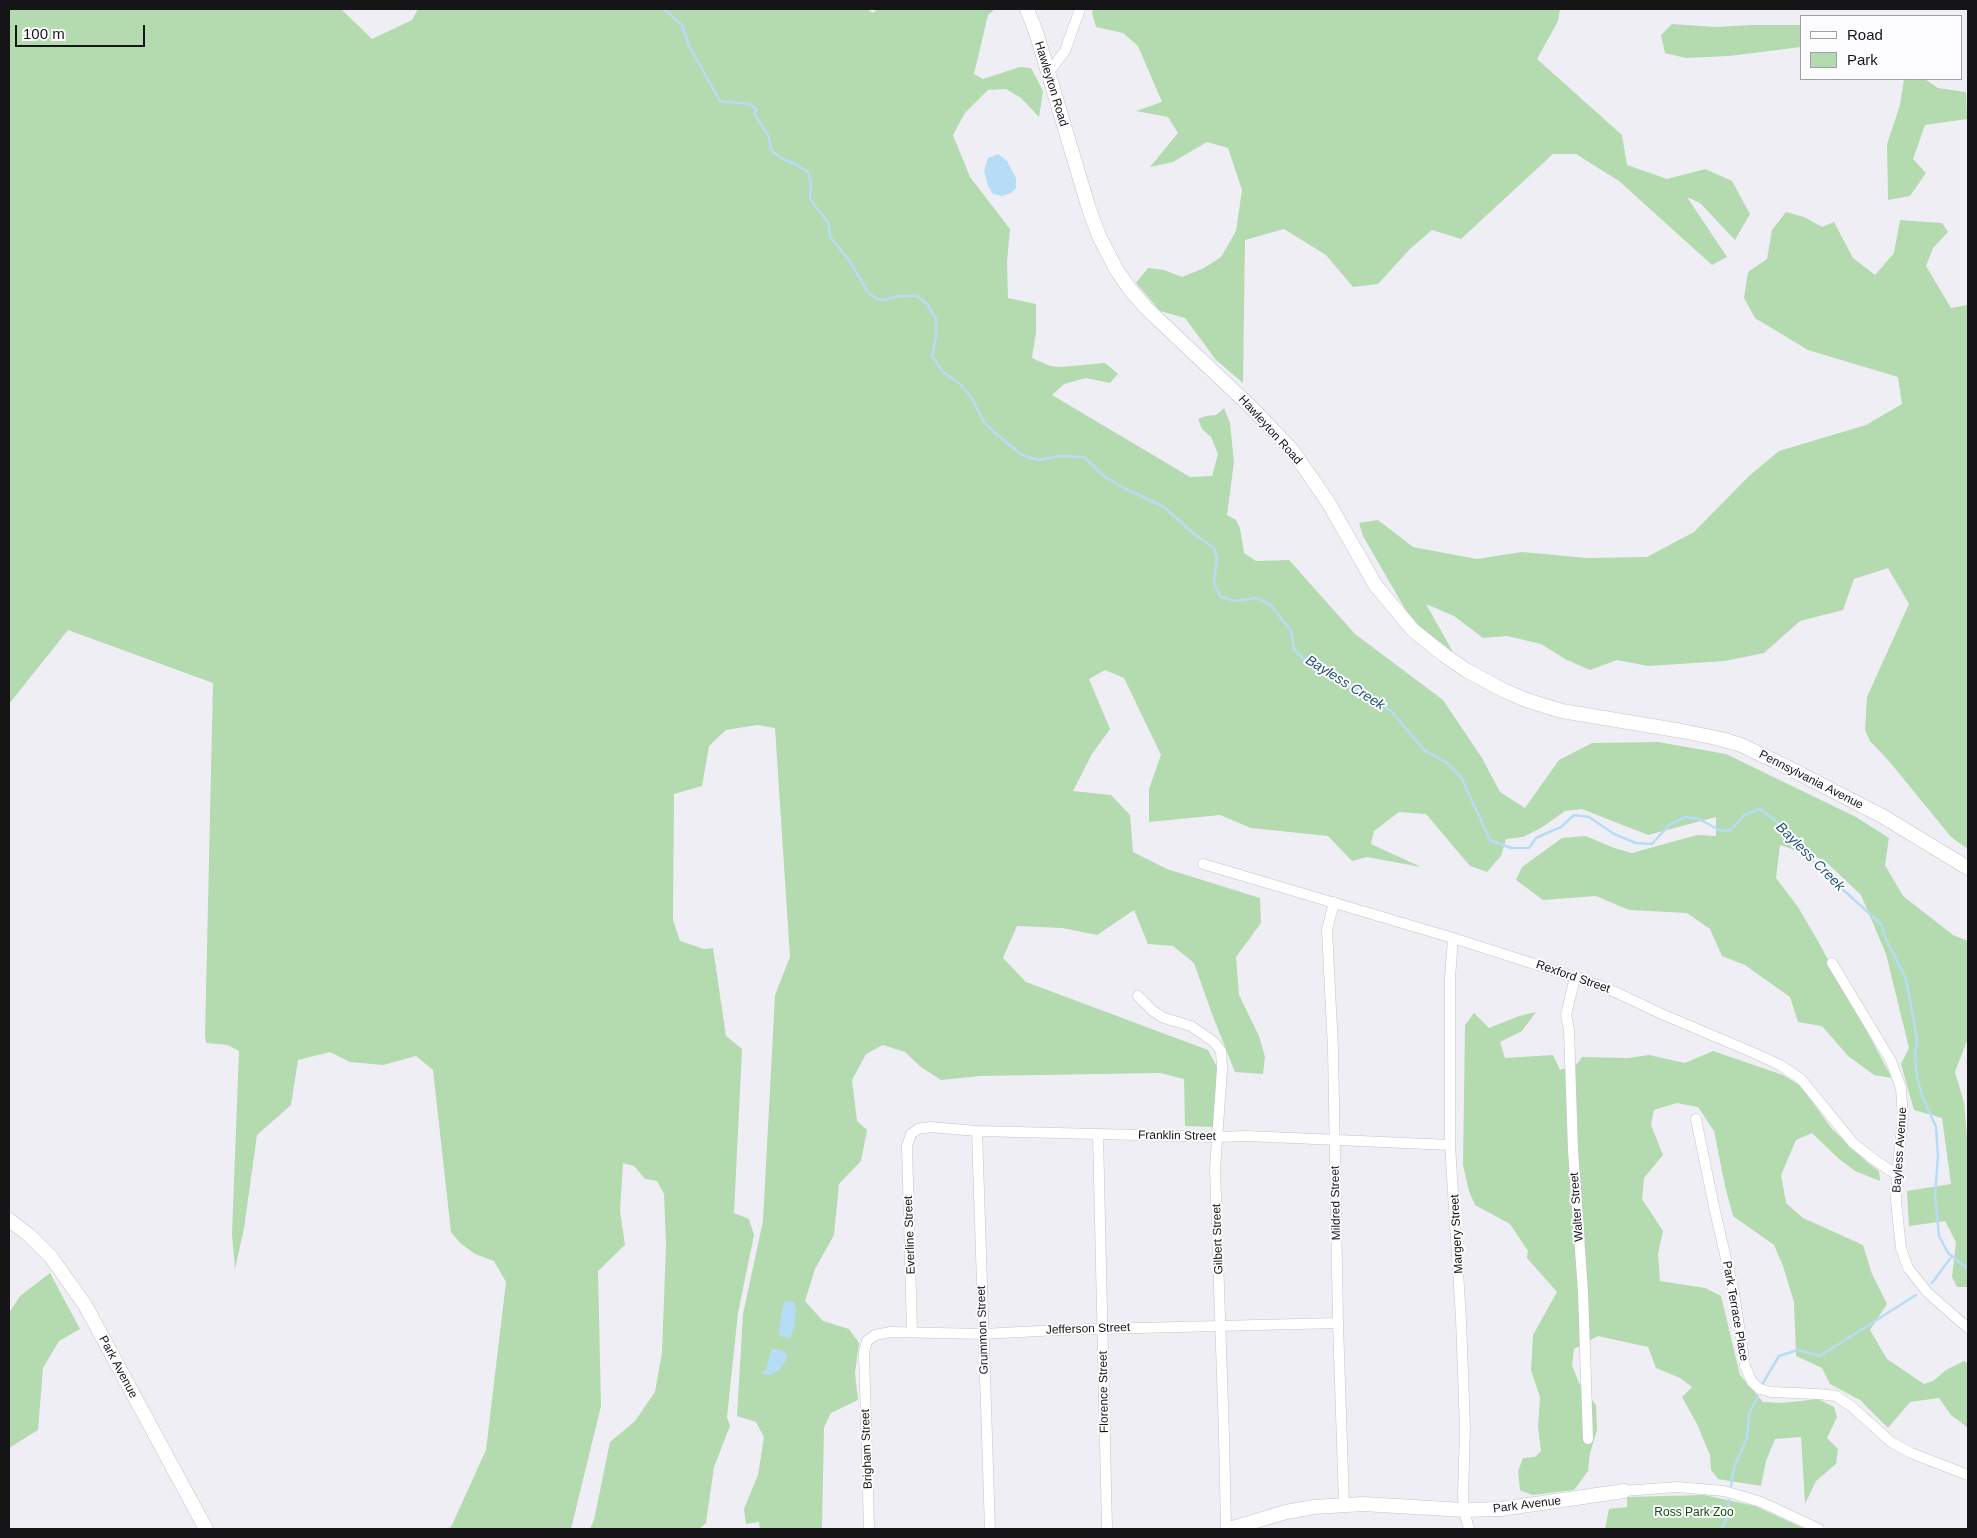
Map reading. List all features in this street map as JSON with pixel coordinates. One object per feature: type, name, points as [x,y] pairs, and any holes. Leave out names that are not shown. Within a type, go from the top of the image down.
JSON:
[{"type":"street","name":"Hawleyton Road","points":[[1027,9],[1089,209],[1099,236],[1116,269],[1146,308],[1245,401],[1292,450],[1328,502],[1376,586],[1403,620],[1444,655],[1503,690],[1562,711],[1641,724]]},
{"type":"street","points":[[1048,73],[1065,51],[1080,9]]},
{"type":"street","name":"Pennsylvania Avenue","points":[[1641,724],[1702,734],[1741,745],[1884,817],[1968,868]]},
{"type":"street","name":"Rexford Street","points":[[1203,864],[1454,938],[1575,977],[1613,991],[1780,1065],[1807,1085],[1826,1112],[1853,1143],[1897,1175]]},
{"type":"street","name":"Mildred Street","points":[[1334,902],[1327,930],[1332,1027],[1344,1504]]},
{"type":"street","name":"Margery Street","points":[[1454,938],[1450,978],[1450,1145],[1462,1329],[1464,1510],[1469,1529]]},
{"type":"street","name":"Bayless Avenue","points":[[1832,963],[1897,1075],[1903,1099],[1896,1201],[1901,1248],[1908,1268],[1928,1293],[1968,1328]]},
{"type":"street","name":"Walter Street","points":[[1575,977],[1566,1015],[1583,1292],[1588,1438]]},
{"type":"street","name":"Gilbert Street","points":[[1138,996],[1153,1011],[1164,1018],[1191,1026],[1214,1042],[1220,1051],[1222,1069],[1215,1169],[1227,1529]]},
{"type":"street","name":"Park Terrace Place","points":[[1696,1119],[1734,1292],[1745,1366],[1752,1382],[1760,1389],[1771,1392],[1836,1396],[1851,1406],[1891,1442],[1911,1453],[1968,1475]]},
{"type":"street","name":"Franklin Street","points":[[909,1139],[914,1131],[930,1128],[977,1131],[1217,1137],[1247,1136],[1450,1145]]},
{"type":"street","name":"Grummon Street","points":[[977,1131],[990,1529]]},
{"type":"street","name":"Florence Street","points":[[1098,1134],[1107,1529]]},
{"type":"street","name":"Everline Street","points":[[909,1139],[907,1146],[912,1332]]},
{"type":"street","name":"Park Avenue","points":[[9,1220],[40,1246],[74,1289],[206,1529]]},
{"type":"street","name":"Jefferson Street","points":[[864,1368],[864,1352],[868,1341],[871,1338],[891,1332],[983,1334],[1338,1323]]},
{"type":"street","name":"Brigham Street","points":[[864,1368],[869,1529]]},
{"type":"street","name":"Park Avenue","points":[[1227,1529],[1286,1512],[1344,1504],[1464,1510],[1514,1508],[1624,1491],[1676,1487],[1724,1491],[1761,1502],[1819,1529]]},
{"type":"green space","points":[[9,9],[341,9],[372,39],[412,20],[418,9],[867,9],[873,13],[878,9],[995,9],[988,15],[974,74],[983,79],[1020,67],[1031,68],[1043,91],[1039,117],[1021,98],[1006,89],[988,90],[965,113],[953,135],[970,177],[1010,229],[1007,262],[1008,298],[1036,304],[1036,332],[1032,358],[1050,366],[1061,367],[1105,363],[1118,374],[1110,383],[1086,378],[1064,384],[1052,395],[1190,477],[1212,476],[1218,454],[1211,437],[1202,429],[1198,419],[1216,415],[1224,408],[1230,423],[1234,462],[1227,515],[1236,520],[1240,528],[1244,553],[1256,561],[1289,560],[1355,634],[1443,700],[1482,758],[1500,792],[1525,808],[1559,760],[1592,743],[1658,742],[1726,754],[1856,817],[1889,838],[1885,865],[1903,896],[1953,935],[1968,941],[1968,1038],[1955,1072],[1964,1102],[1968,1150],[1968,1287],[1957,1287],[1952,1277],[1956,1242],[1945,1221],[1909,1226],[1907,1191],[1951,1184],[1942,1118],[1914,1110],[1901,1064],[1909,1048],[1886,954],[1861,895],[1824,860],[1780,845],[1776,878],[1798,907],[1819,943],[1892,1078],[1874,1075],[1848,1056],[1822,1026],[1798,1022],[1790,997],[1745,965],[1722,956],[1710,929],[1687,913],[1629,910],[1596,896],[1543,900],[1516,880],[1522,867],[1562,838],[1586,836],[1614,848],[1632,853],[1697,835],[1716,836],[1716,817],[1648,835],[1582,809],[1565,811],[1541,828],[1523,837],[1506,839],[1501,856],[1487,872],[1470,866],[1426,814],[1399,812],[1374,831],[1371,844],[1421,867],[1367,857],[1352,861],[1328,836],[1251,828],[1220,815],[1149,822],[1149,789],[1161,755],[1124,678],[1105,670],[1089,679],[1110,729],[1092,754],[1073,791],[1111,795],[1130,815],[1133,852],[1167,869],[1260,898],[1261,923],[1236,957],[1239,995],[1259,1036],[1265,1057],[1263,1074],[1235,1072],[1194,963],[1173,946],[1148,944],[1134,910],[1097,935],[1062,928],[1017,926],[1003,958],[1026,982],[1208,1050],[1217,1067],[1215,1127],[1185,1126],[1184,1079],[1160,1073],[980,1076],[941,1080],[921,1067],[905,1052],[883,1045],[866,1054],[852,1080],[857,1121],[867,1130],[861,1161],[839,1184],[834,1235],[815,1269],[805,1301],[823,1321],[849,1329],[859,1343],[855,1373],[858,1400],[831,1413],[824,1427],[822,1529],[760,1529],[759,1522],[746,1524],[744,1509],[758,1475],[764,1437],[756,1422],[737,1416],[743,1314],[763,1221],[775,995],[790,957],[775,728],[757,725],[726,730],[709,746],[702,786],[674,794],[673,920],[680,941],[704,949],[713,948],[726,1036],[742,1049],[734,1213],[749,1219],[754,1235],[738,1313],[727,1417],[730,1426],[714,1467],[706,1523],[699,1529],[590,1529],[594,1520],[610,1442],[635,1421],[655,1392],[662,1352],[666,1245],[664,1194],[657,1181],[645,1179],[634,1166],[623,1163],[620,1211],[625,1245],[598,1271],[601,1406],[571,1529],[446,1529],[451,1527],[486,1450],[506,1282],[494,1261],[475,1254],[460,1243],[451,1232],[433,1070],[416,1056],[383,1065],[350,1062],[330,1052],[298,1060],[291,1105],[257,1135],[244,1228],[235,1269],[232,1234],[239,1051],[228,1045],[206,1043],[205,1035],[213,683],[68,630],[9,704]],"holes":[[[772,1349],[771,1375],[762,1373],[766,1370]]]},
{"type":"green space","points":[[1093,9],[1560,9],[1558,21],[1537,59],[1622,135],[1627,165],[1667,179],[1705,169],[1732,181],[1750,214],[1735,240],[1700,203],[1687,197],[1727,257],[1712,265],[1619,181],[1576,154],[1553,154],[1461,239],[1432,230],[1410,249],[1378,284],[1353,287],[1326,255],[1284,229],[1245,240],[1243,383],[1216,360],[1185,318],[1160,311],[1136,283],[1148,268],[1164,270],[1182,277],[1204,268],[1221,257],[1236,231],[1242,190],[1228,148],[1207,142],[1173,162],[1150,167],[1178,133],[1168,117],[1136,111],[1162,102],[1138,46],[1123,33],[1096,27],[1092,13]]},
{"type":"green space","points":[[1672,24],[1716,27],[1800,25],[1800,47],[1729,56],[1686,58],[1665,53],[1661,35]]},
{"type":"green space","points":[[1904,80],[1926,80],[1938,88],[1966,92],[1967,119],[1925,125],[1913,159],[1926,173],[1910,196],[1888,200],[1887,144],[1900,105]]},
{"type":"green space","points":[[1786,212],[1804,217],[1822,227],[1834,222],[1853,258],[1875,275],[1894,253],[1900,220],[1942,223],[1948,232],[1933,248],[1926,266],[1951,308],[1968,305],[1968,849],[1951,837],[1889,761],[1870,741],[1865,730],[1867,697],[1909,604],[1888,568],[1854,579],[1843,610],[1800,621],[1764,653],[1725,661],[1648,666],[1617,660],[1590,670],[1565,659],[1541,644],[1507,636],[1483,638],[1454,616],[1426,604],[1453,652],[1412,621],[1363,536],[1359,523],[1378,520],[1413,547],[1477,559],[1522,552],[1587,558],[1647,557],[1694,532],[1749,476],[1779,451],[1866,425],[1902,404],[1898,377],[1808,350],[1755,318],[1744,298],[1748,272],[1767,259],[1772,230]]},
{"type":"green space","points":[[1536,1012],[1522,1031],[1500,1042],[1505,1058],[1553,1055],[1560,1070],[1577,1064],[1582,1057],[1628,1058],[1649,1055],[1685,1063],[1713,1051],[1783,1075],[1801,1086],[1832,1129],[1879,1171],[1880,1181],[1855,1171],[1839,1159],[1812,1133],[1796,1140],[1781,1175],[1786,1203],[1803,1218],[1863,1245],[1872,1274],[1887,1304],[1870,1330],[1887,1359],[1924,1384],[1933,1381],[1946,1370],[1964,1361],[1968,1364],[1968,1428],[1951,1415],[1939,1398],[1910,1402],[1888,1428],[1860,1400],[1830,1384],[1822,1368],[1796,1356],[1794,1302],[1783,1266],[1774,1245],[1733,1216],[1714,1131],[1698,1107],[1677,1103],[1654,1110],[1651,1125],[1663,1155],[1644,1178],[1642,1199],[1663,1231],[1658,1254],[1660,1281],[1705,1288],[1721,1296],[1740,1375],[1763,1402],[1782,1403],[1818,1399],[1834,1407],[1837,1417],[1827,1438],[1838,1449],[1836,1464],[1816,1481],[1805,1504],[1801,1437],[1775,1439],[1766,1461],[1761,1486],[1718,1479],[1711,1470],[1710,1455],[1697,1424],[1682,1397],[1692,1387],[1680,1378],[1656,1368],[1648,1347],[1598,1336],[1574,1349],[1572,1365],[1579,1383],[1596,1405],[1597,1430],[1590,1453],[1588,1471],[1574,1490],[1532,1495],[1520,1490],[1518,1471],[1523,1458],[1535,1457],[1541,1451],[1538,1427],[1540,1397],[1531,1370],[1533,1335],[1557,1292],[1527,1258],[1528,1251],[1510,1224],[1475,1205],[1469,1191],[1463,1165],[1465,1025],[1474,1013],[1489,1028],[1519,1016]]},
{"type":"green space","points":[[50,1273],[80,1329],[59,1341],[43,1368],[38,1430],[9,1448],[9,1313],[20,1296]]},
{"type":"green space","name":"Ross Park Zoo","points":[[1704,1495],[1755,1506],[1805,1529],[1605,1529],[1609,1509],[1627,1507],[1627,1497]]},
{"type":"water","points":[[998,154],[1007,161],[1016,178],[1016,188],[1011,193],[1002,196],[993,194],[988,186],[984,171],[988,158]]},
{"type":"water","points":[[785,1301],[794,1302],[796,1311],[794,1328],[790,1338],[782,1337],[779,1333],[781,1314]]},
{"type":"water","points":[[772,1349],[778,1349],[787,1354],[786,1361],[779,1370],[771,1375],[762,1374],[766,1370]]},
{"type":"waterway","name":"Bayless Creek","points":[[664,9],[682,25],[689,46],[720,101],[750,104],[756,109],[755,115],[769,137],[771,150],[781,158],[808,172],[811,182],[810,197],[828,222],[830,237],[849,260],[868,292],[877,299],[883,300],[900,296],[917,296],[927,304],[936,319],[936,337],[932,356],[943,372],[960,384],[972,398],[984,422],[1022,455],[1039,460],[1061,456],[1084,457],[1105,477],[1164,507],[1194,534],[1214,548],[1217,558],[1214,583],[1220,596],[1234,601],[1256,598],[1271,605],[1291,631],[1294,649],[1303,658],[1335,679],[1373,698],[1392,712],[1425,751],[1446,762],[1461,777],[1490,840],[1511,848],[1529,848],[1536,838],[1561,827],[1574,815],[1589,817],[1614,834],[1636,843],[1652,844],[1670,824],[1686,817],[1699,819],[1719,830],[1727,831],[1731,830],[1744,815],[1760,809],[1800,843],[1818,867],[1881,924],[1886,939],[1906,979],[1917,1038],[1915,1057],[1917,1078],[1923,1098],[1936,1127],[1938,1156],[1935,1196],[1939,1236],[1948,1253],[1968,1269]]},
{"type":"waterway","points":[[1932,1283],[1952,1256]]},
{"type":"waterway","points":[[1763,1383],[1779,1356],[1798,1350],[1820,1356],[1916,1295]]},
{"type":"waterway","points":[[1731,1486],[1734,1468],[1747,1438],[1749,1414],[1758,1396]]},
{"type":"waterway","points":[[1722,1529],[1727,1517],[1729,1500]]}]
